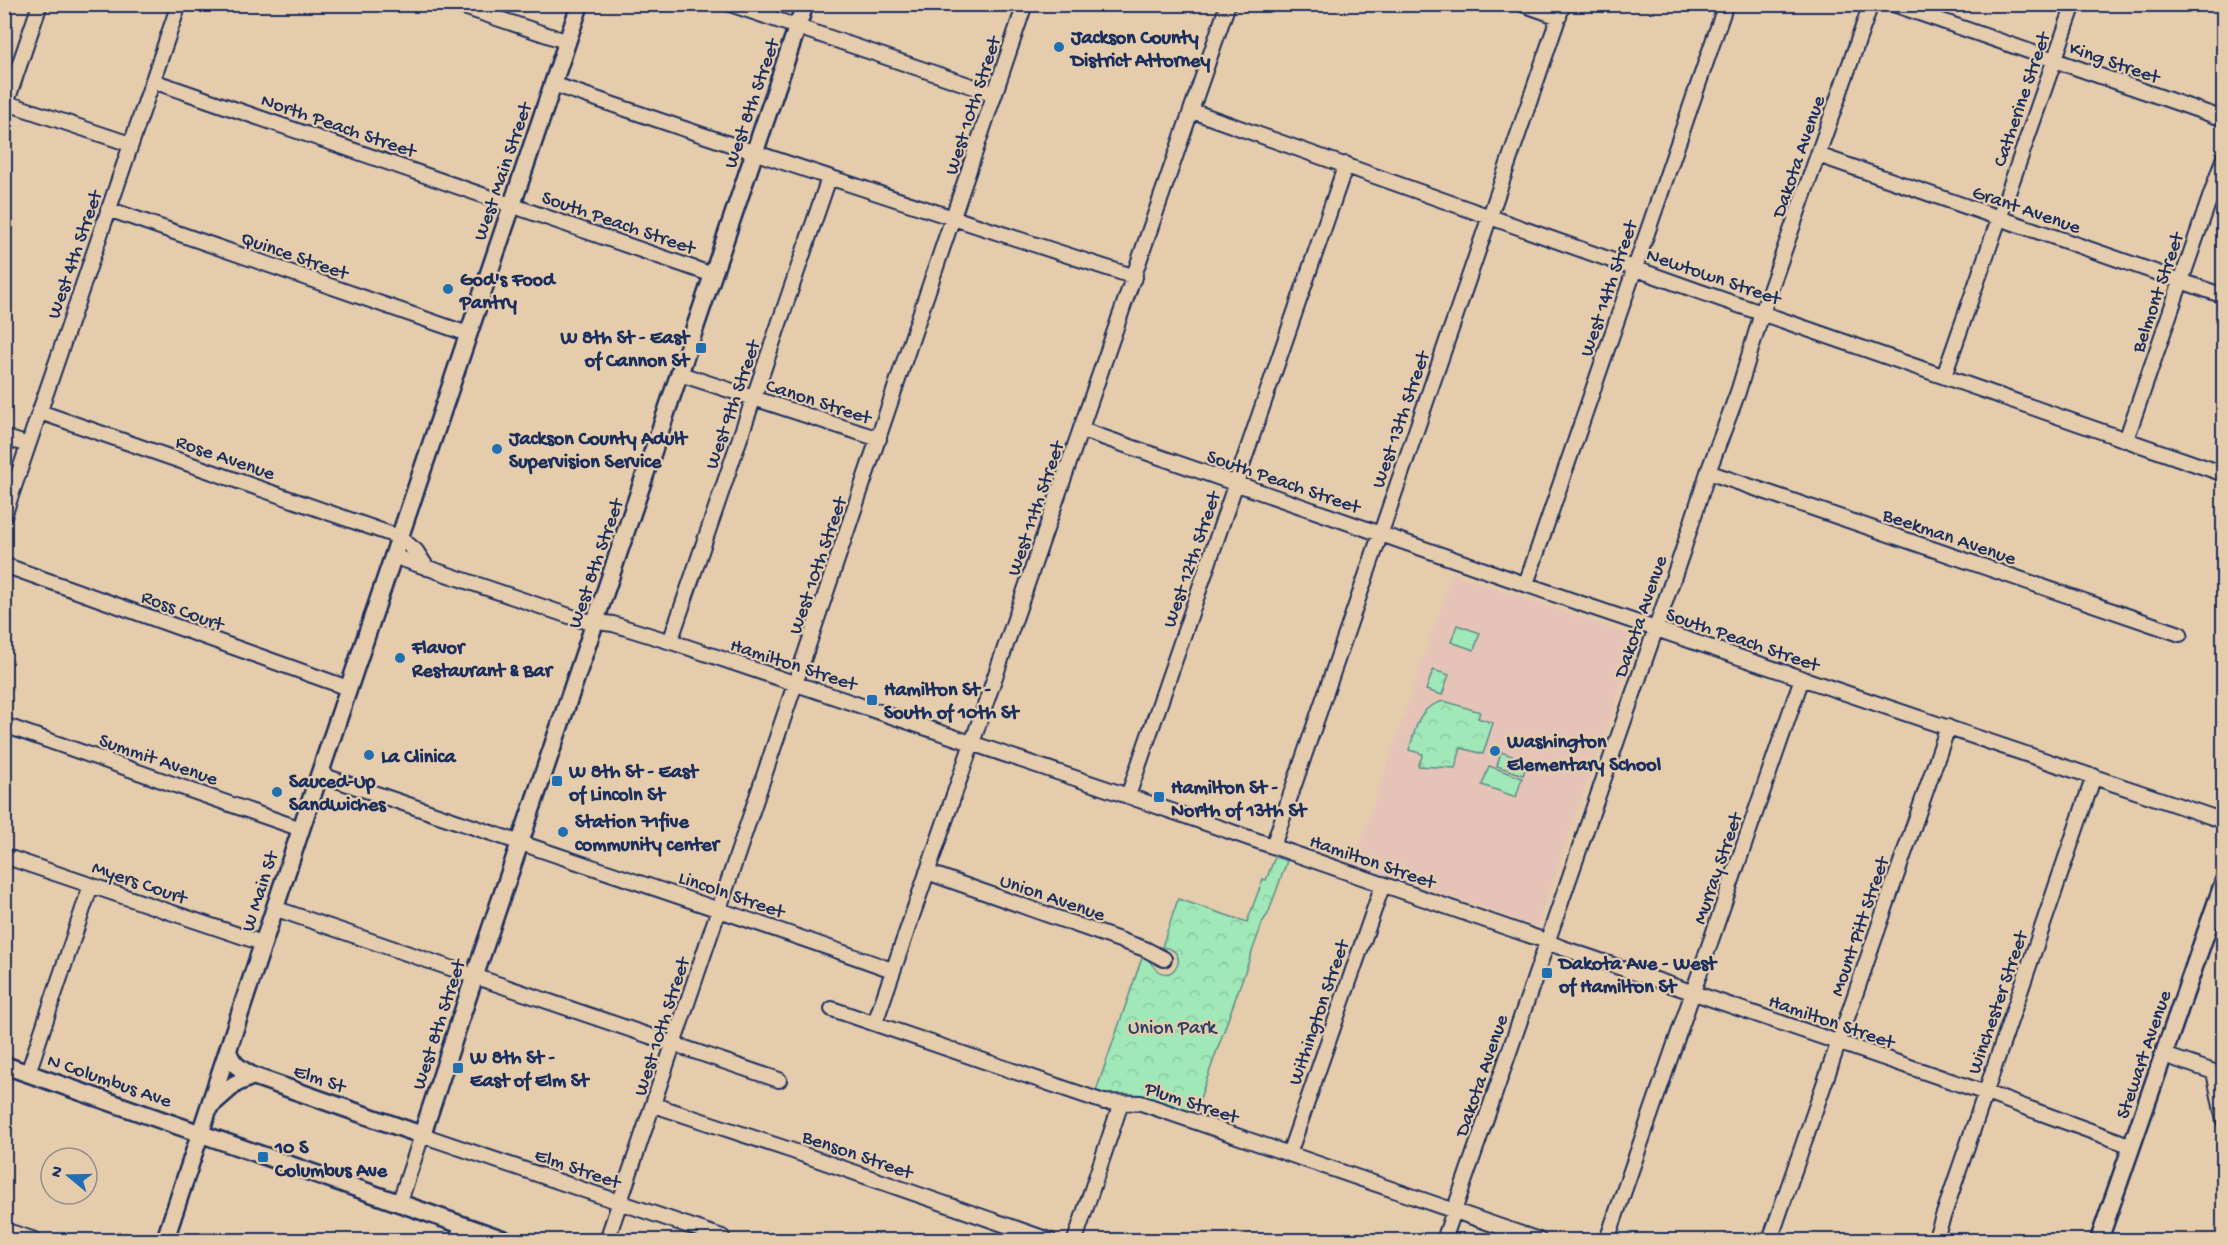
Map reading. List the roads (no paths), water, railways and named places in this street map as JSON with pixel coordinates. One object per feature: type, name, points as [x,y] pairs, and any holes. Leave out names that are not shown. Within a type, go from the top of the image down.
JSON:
[{"type":"main road","name":"West Main Street","points":[[393,556],[580,4]]},
{"type":"main road","name":"West 8th Street","points":[[422,1135],[805,4]]},
{"type":"main road","name":"W Main St","points":[[165,1240],[262,943],[393,556]]},
{"type":"main road","name":"Stewart Avenue","points":[[2099,1240],[2223,881]]},
{"type":"main road","name":"Elm St","points":[[228,1050],[230,1059],[236,1066],[253,1076],[422,1135]]},
{"type":"main road","name":"N Columbus Ave","points":[[4,1065],[201,1132],[263,1157],[399,1204],[459,1233],[505,1240]]},
{"type":"main road","points":[[210,1106],[235,1084],[253,1076]]},
{"type":"street","points":[[40,4],[5,105],[130,144]]},
{"type":"street","name":"West 4th Street","points":[[4,516],[179,4]]},
{"type":"street","points":[[455,4],[568,42]]},
{"type":"street","points":[[730,4],[995,94]]},
{"type":"street","name":"West 10th Street","points":[[607,1240],[1025,4]]},
{"type":"street","name":"West 11th Street","points":[[875,1023],[1228,4]]},
{"type":"street","points":[[1522,4],[1561,11]]},
{"type":"street","name":"West 14th Street","points":[[1526,584],[1726,4]]},
{"type":"street","name":"Dakota Avenue","points":[[1444,1240],[1708,472],[1738,392],[1762,313],[1871,4]]},
{"type":"street","name":"King Street","points":[[1893,4],[2223,119]]},
{"type":"street","name":"Catherine Street","points":[[1944,376],[2074,4]]},
{"type":"street","name":"West 13th Street","points":[[1273,846],[1561,11]]},
{"type":"street","name":"North Peach Street","points":[[153,81],[512,204]]},
{"type":"street","points":[[553,84],[829,178],[1135,277]]},
{"type":"street","name":"Newtown Street","points":[[1192,111],[2223,474]]},
{"type":"street","name":"Grant Avenue","points":[[1818,155],[2223,296]]},
{"type":"street","name":"Belmont Street","points":[[2126,440],[2223,157]]},
{"type":"street","name":"West 12th Street","points":[[1128,796],[1346,164]]},
{"type":"street","name":"West 9th Street","points":[[670,642],[829,178]]},
{"type":"street","name":"South Peach Street","points":[[512,204],[713,275]]},
{"type":"street","name":"Quince Street","points":[[108,209],[468,334]]},
{"type":"street","name":"Canon Street","points":[[680,374],[879,439]]},
{"type":"street","name":"Rose Avenue","points":[[39,412],[399,537]]},
{"type":"street","name":"South Peach Street","points":[[1082,430],[2223,821]]},
{"type":"street","points":[[4,437],[28,445]]},
{"type":"street","name":"Beekman Avenue","points":[[1708,472],[2180,634]]},
{"type":"street","points":[[399,537],[416,551],[427,568]]},
{"type":"street","name":"Hamilton Street","points":[[393,556],[581,620],[613,624],[670,642],[1128,796],[2132,1146]]},
{"type":"street","name":"Ross Court","points":[[4,565],[348,688]]},
{"type":"street","name":"Murray Street","points":[[1607,1240],[1802,678]]},
{"type":"street","name":"Summit Avenue","points":[[4,725],[301,829]]},
{"type":"street","name":"Mount Pitt Street","points":[[1770,1240],[1948,727]]},
{"type":"street","name":"Lincoln Street","points":[[319,774],[720,909],[892,970]]},
{"type":"street","name":"Winchester Street","points":[[1935,1240],[2094,776]]},
{"type":"street","name":"Myers Court","points":[[4,856],[262,943]]},
{"type":"street","name":"Union Avenue","points":[[927,872],[1145,949],[1164,959]]},
{"type":"street","name":"Withington Street","points":[[1289,1154],[1383,884]]},
{"type":"street","points":[[28,1073],[91,885]]},
{"type":"street","points":[[274,908],[779,1080]]},
{"type":"street","name":"Plum Street","points":[[832,1009],[1104,1102],[1142,1103],[1539,1240]]},
{"type":"street","points":[[2164,1055],[2219,1068],[2223,1121]]},
{"type":"street","points":[[1075,1240],[1121,1103]]},
{"type":"street","name":"Benson Street","points":[[654,1105],[790,1149],[1049,1240]]},
{"type":"street","name":"Elm Street","points":[[422,1135],[722,1237]]},
{"type":"street","name":"West 8th Street","points":[[399,1204],[422,1135]]},
{"type":"street","points":[[4,1230],[35,1240]]},
{"type":"place","name":"Jackson County District Attorney","points":[[1059,47]]},
{"type":"place","name":"God's Food Pantry","points":[[448,289]]},
{"type":"place","name":"W 8th St - East of Cannon St","points":[[701,348]]},
{"type":"place","name":"Jackson County Adult Supervision Service","points":[[497,449]]},
{"type":"place","name":"Flavor Restaurant & Bar","points":[[400,658]]},
{"type":"place","name":"Hamilton St - South of 10th St","points":[[872,700]]},
{"type":"place","name":"Washington Elementary School","points":[[1495,751]]},
{"type":"place","name":"La Clinica","points":[[369,755]]},
{"type":"place","name":"W 8th St - East of Lincoln St","points":[[557,781]]},
{"type":"place","name":"Sauced-Up Sandwiches","points":[[277,792]]},
{"type":"place","name":"Hamilton St - North of 13th St","points":[[1159,797]]},
{"type":"place","name":"Station 71five community center","points":[[563,832]]},
{"type":"place","name":"Dakota Ave - West of Hamilton St","points":[[1547,973]]},
{"type":"place","name":"W 8th St - East of Elm St","points":[[458,1068]]},
{"type":"place","name":"10 S Columbus Ave","points":[[263,1157]]},
{"type":"park label","name":"Union Park","points":[[1172,1026]]}]
